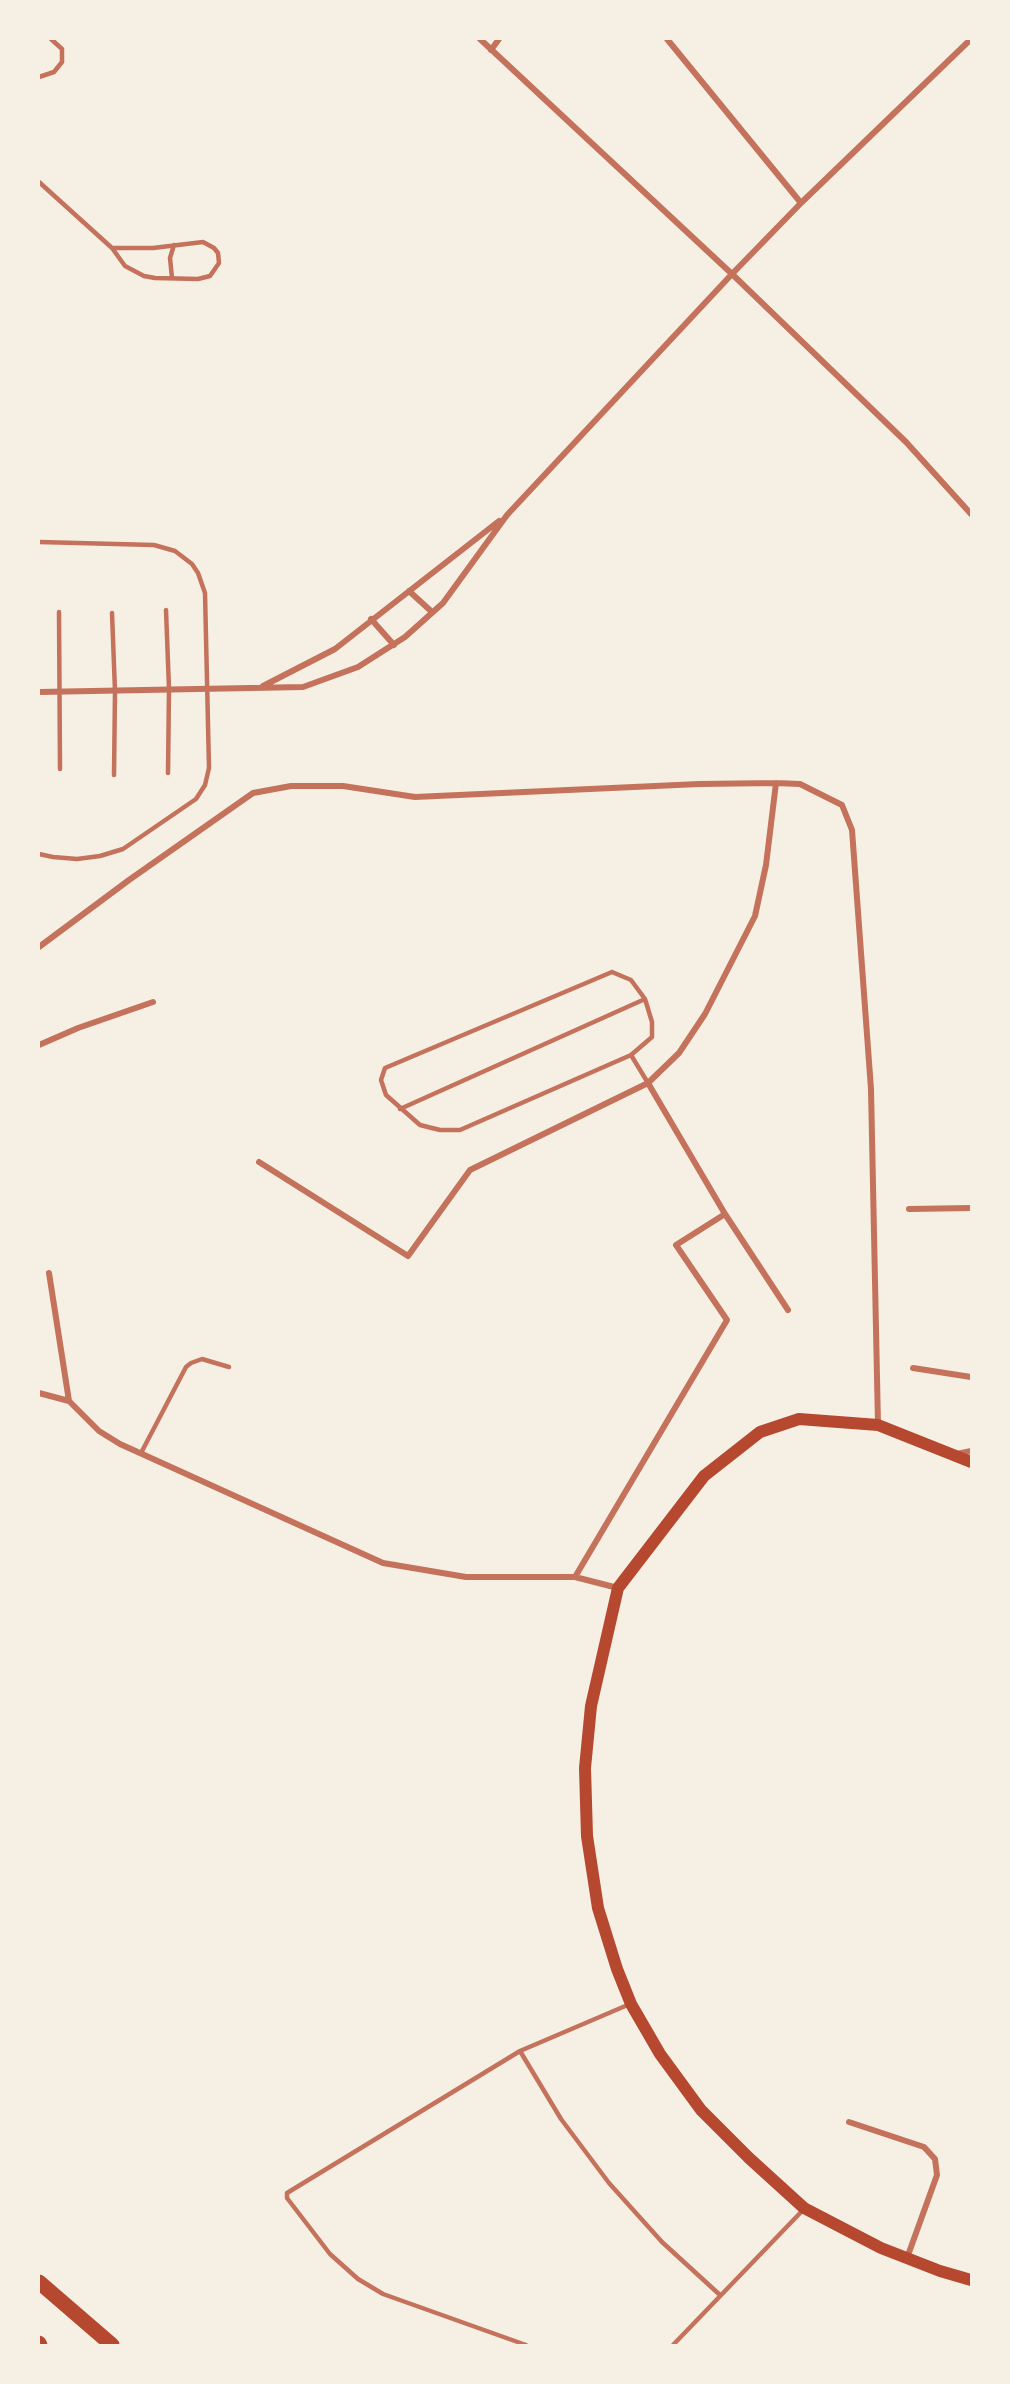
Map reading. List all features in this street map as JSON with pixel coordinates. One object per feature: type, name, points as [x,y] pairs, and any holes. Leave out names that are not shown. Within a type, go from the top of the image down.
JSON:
[{"type":"highway","points":[[39,2282],[112,2345]]},
{"type":"main road","points":[[971,1462],[878,1425],[800,1419],[760,1432],[704,1476],[618,1588],[591,1706],[585,1768],[586,1836],[598,1908],[617,1969],[631,2004],[660,2054],[701,2110],[804,2208],[881,2248],[971,2280]]},
{"type":"street","points":[[480,39],[732,274],[906,442],[970,511]]},
{"type":"street","points":[[491,50],[499,39]]},
{"type":"street","points":[[667,39],[801,203]]},
{"type":"street","points":[[39,692],[303,687],[358,668],[394,645],[443,603],[507,515],[732,274],[801,203],[971,39]]},
{"type":"street","points":[[259,688],[335,650],[371,619],[507,515]]},
{"type":"street","points":[[409,591],[432,612]]},
{"type":"street","points":[[371,619],[394,645]]},
{"type":"street","points":[[39,947],[138,873],[253,793],[291,786],[343,786],[415,797],[699,784],[776,783],[800,784],[842,805],[852,830],[872,1089],[878,1425]]},
{"type":"street","points":[[259,1162],[408,1256],[470,1170],[648,1083],[679,1053],[705,1014],[755,916],[765,865],[776,783]]},
{"type":"street","points":[[39,1045],[78,1028],[153,1002]]},
{"type":"street","points":[[648,1083],[725,1214],[788,1310]]},
{"type":"street","points":[[909,1209],[971,1208]]},
{"type":"street","points":[[575,1577],[728,1320],[676,1245],[725,1214]]},
{"type":"street","points":[[49,1273],[69,1401]]},
{"type":"street","points":[[913,1368],[971,1377]]},
{"type":"street","points":[[39,1393],[69,1401],[99,1431],[120,1444],[383,1563],[466,1577],[575,1577],[618,1588]]},
{"type":"street","points":[[953,1455],[971,1451]]},
{"type":"street","points":[[849,2122],[924,2147],[934,2159],[938,2175],[907,2258]]},
{"type":"lane","points":[[39,77],[54,72],[62,62],[62,49],[51,39]]},
{"type":"lane","points":[[39,182],[112,248],[125,266],[134,272],[155,278],[207,278],[214,273],[219,262],[218,253],[209,244],[197,242],[112,248]]},
{"type":"lane","points":[[172,278],[170,258],[174,245]]},
{"type":"lane","points":[[39,542],[154,545],[175,550],[184,556],[198,573],[205,593],[209,768],[205,785],[196,799],[123,849],[100,856],[77,859],[39,854]]},
{"type":"lane","points":[[166,610],[169,689],[168,773]]},
{"type":"lane","points":[[59,612],[60,769]]},
{"type":"lane","points":[[112,613],[115,691],[114,775]]},
{"type":"lane","points":[[612,972],[631,980],[645,999],[652,1022],[652,1037],[631,1055],[460,1130],[440,1130],[420,1125],[386,1095],[381,1080],[385,1068],[612,972]]},
{"type":"lane","points":[[400,1108],[645,999]]},
{"type":"lane","points":[[631,1055],[648,1083]]},
{"type":"lane","points":[[141,1453],[186,1367],[202,1359],[229,1367]]},
{"type":"lane","points":[[526,2345],[383,2294],[357,2279],[330,2254],[286,2196],[288,2191],[519,2051],[631,2004]]},
{"type":"lane","points":[[519,2051],[561,2119],[609,2183],[662,2242],[720,2295]]},
{"type":"lane","points":[[673,2345],[804,2208]]}]
